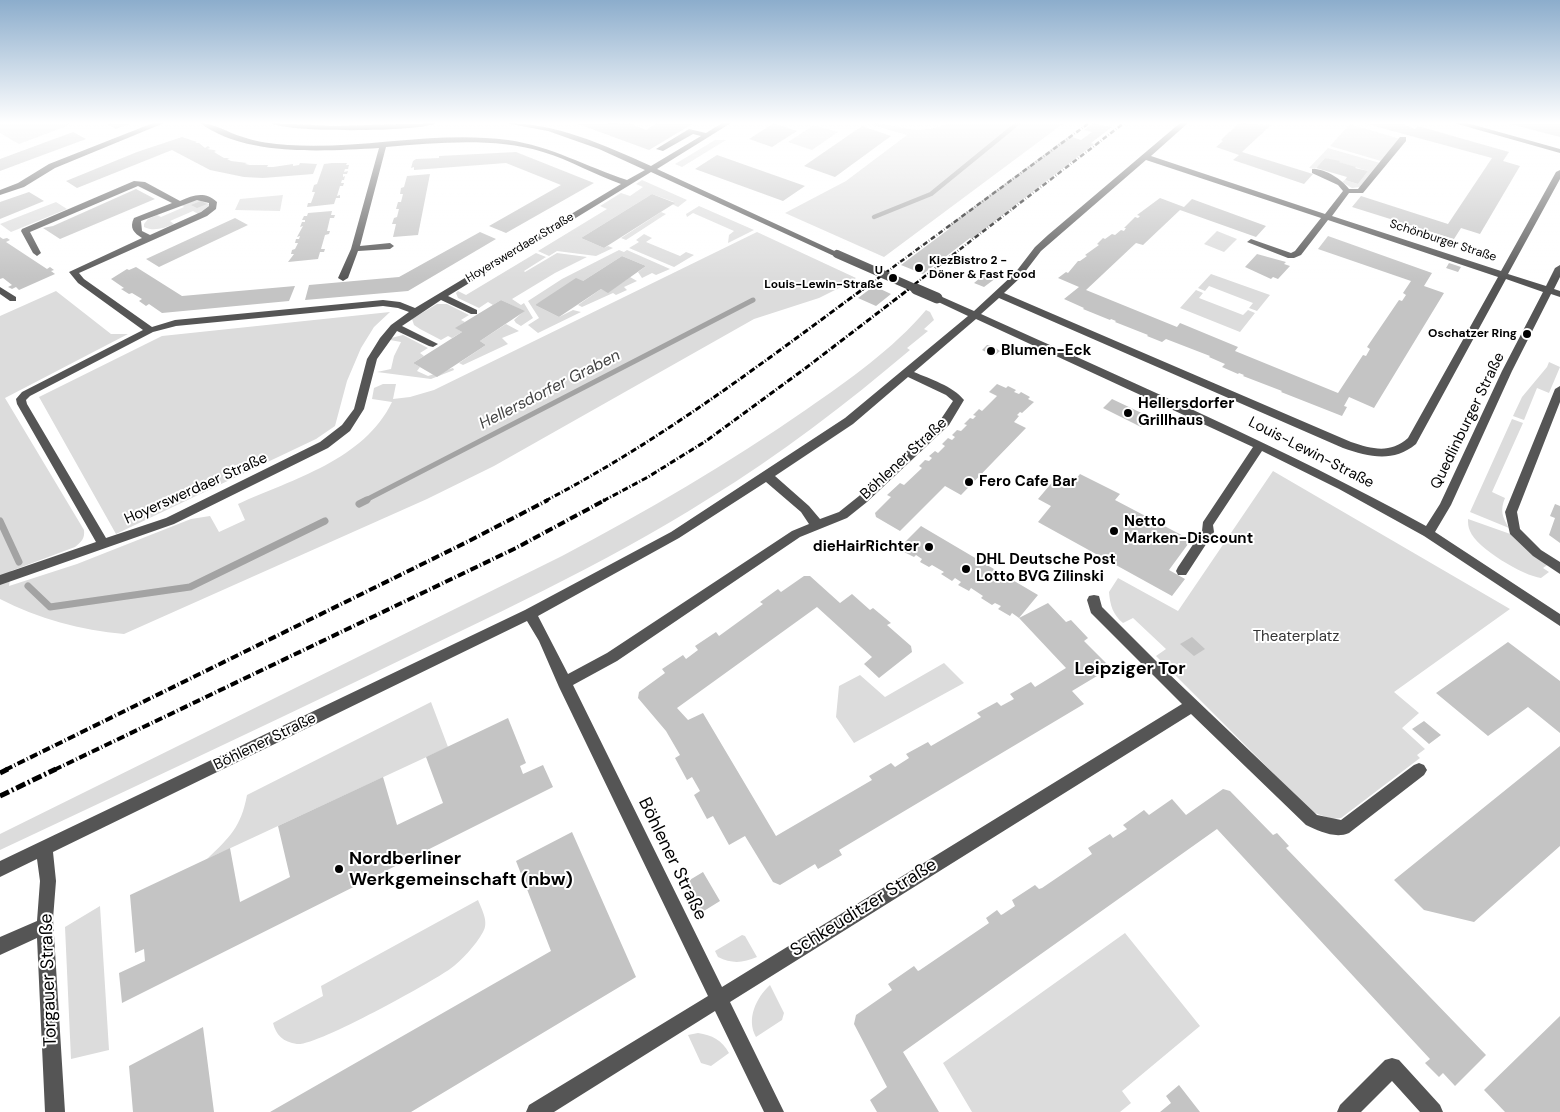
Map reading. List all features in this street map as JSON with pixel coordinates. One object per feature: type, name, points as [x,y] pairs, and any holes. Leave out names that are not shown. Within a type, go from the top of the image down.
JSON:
[{"type":"street","points":[[0,194],[21,185],[37,175]]},
{"type":"street","points":[[345,274],[375,175]]},
{"type":"street","points":[[603,175],[627,183]]},
{"type":"street","name":"Hoyerswerdaer Straße","points":[[0,580],[170,521],[324,445],[346,428],[358,409],[372,358],[394,327],[415,311],[641,175]]},
{"type":"street","name":"Louis-Lewin-Straße","points":[[665,175],[1260,445],[1343,486],[1428,533],[1560,621]]},
{"type":"street","name":"Böhlener Straße","points":[[0,869],[530,614],[666,540],[849,421],[975,315],[1018,275],[1050,237],[1124,175]]},
{"type":"street","name":"Schönburger Straße","points":[[1200,175],[1555,292]]},
{"type":"street","points":[[1323,175],[1341,184],[1347,191],[1360,191],[1373,175]]},
{"type":"street","points":[[1504,274],[1558,175]]},
{"type":"street","points":[[37,253],[25,231],[138,183],[178,203]]},
{"type":"street","points":[[1251,242],[1291,256],[1298,253],[1347,191]]},
{"type":"street","points":[[150,239],[138,232],[137,220],[196,197],[206,198],[213,202],[213,207],[204,214],[150,239],[74,272],[81,281],[150,330]]},
{"type":"street","points":[[354,249],[390,246]]},
{"type":"street","name":"Quedlinburger Straße","points":[[1428,533],[1444,504],[1506,371],[1555,292],[1560,268]]},
{"type":"street","name":"Louis-Lewin-Straße","points":[[998,294],[1347,445],[1370,452],[1386,454],[1406,448],[1412,441],[1504,274]]},
{"type":"street","points":[[0,290],[13,299]]},
{"type":"street","points":[[441,296],[474,312]]},
{"type":"street","points":[[104,545],[22,404],[21,399],[150,330],[175,322],[383,303],[400,305],[415,311]]},
{"type":"street","points":[[394,327],[405,330],[433,344]]},
{"type":"street","name":"Böhlener Straße","points":[[564,683],[612,657],[796,534],[843,515],[863,499],[945,422],[959,400],[950,393],[908,373]]},
{"type":"street","points":[[1560,389],[1511,512],[1514,530],[1518,535],[1537,553],[1560,569]]},
{"type":"street","points":[[1182,571],[1208,532],[1207,526],[1260,445]]},
{"type":"street","points":[[767,476],[805,509],[818,526]]},
{"type":"street","points":[[1094,600],[1096,609],[1312,820],[1327,826],[1342,828],[1419,770]]},
{"type":"street","name":"Böhlener Straße","points":[[530,614],[544,638],[717,998]]},
{"type":"street","name":"Schkeuditzer Straße","points":[[536,1112],[717,998],[1193,705]]},
{"type":"street","name":"Torgauer Straße","points":[[44,848],[48,889],[45,926],[55,1112]]},
{"type":"street","points":[[0,946],[45,926]]},
{"type":"street","points":[[717,998],[774,1112]]},
{"type":"street","points":[[1346,1112],[1392,1067],[1433,1112]]},
{"type":"green space","points":[[854,175],[994,175],[884,257],[785,213]]},
{"type":"green space","points":[[1365,175],[1370,175],[1360,187],[1352,188],[1342,182],[1345,180],[1358,184]]},
{"type":"green space","points":[[642,180],[687,200],[678,207],[672,204],[674,202],[652,194],[581,238],[604,248],[608,246],[613,248],[596,256],[557,251],[549,256],[538,251],[607,209],[600,206],[621,193],[630,196],[643,187],[636,184]]},
{"type":"green space","points":[[283,195],[280,211],[235,210],[240,199]]},
{"type":"green space","points":[[201,199],[210,205],[198,214],[193,211],[170,221],[174,224],[163,228],[152,229],[144,227],[148,219],[157,215],[161,217],[184,207],[181,204]]},
{"type":"green space","points":[[56,202],[67,209],[11,232],[0,224]]},
{"type":"green space","points":[[699,206],[754,230],[728,243],[729,235],[734,231],[693,213],[687,217],[686,214]]},
{"type":"green space","points":[[661,212],[666,214],[626,240],[621,238]]},
{"type":"green space","points":[[1217,231],[1237,239],[1224,252],[1204,244]]},
{"type":"green space","points":[[757,232],[856,278],[819,298],[754,319],[494,466],[427,499],[124,634],[92,630],[45,618],[0,599],[0,316],[56,291],[111,334],[128,334],[5,398],[84,530],[82,540],[75,547],[11,571],[9,586],[77,564],[191,519],[210,516],[219,532],[245,520],[238,504],[304,476],[345,453],[364,439],[380,422],[392,402],[372,399],[374,388],[383,384],[396,384],[393,399],[410,397],[434,390]]},
{"type":"green space","points":[[644,234],[652,238],[646,242],[680,256],[686,252],[694,255],[674,267],[629,248],[639,242],[636,240]]},
{"type":"green space","points":[[619,250],[624,252],[627,250],[670,269],[656,275],[652,273],[642,278],[638,272],[646,266],[622,256],[583,281],[535,305],[559,317],[573,310],[581,312],[538,333],[528,325],[539,318],[528,301],[562,279]]},
{"type":"green space","points":[[536,253],[546,257],[525,272],[557,253],[587,257],[555,273],[512,299],[521,305],[524,303],[533,318],[521,326],[514,320],[524,311],[501,300],[493,305],[488,302],[479,308],[458,298],[456,293],[458,291],[466,295]]},
{"type":"green space","points":[[1211,274],[1270,295],[1257,311],[1249,308],[1253,303],[1209,286],[1205,291],[1198,288]]},
{"type":"green space","points":[[630,277],[637,281],[624,287],[627,290],[616,295],[613,293],[582,307],[578,305],[601,289],[608,292]]},
{"type":"green space","points":[[1196,290],[1203,293],[1199,298],[1243,315],[1248,310],[1255,313],[1240,332],[1180,308]]},
{"type":"green space","points":[[437,304],[447,304],[469,315],[461,320],[465,322],[456,328],[462,332],[452,338],[448,336],[441,340],[414,325],[412,319]]},
{"type":"green space","points":[[926,310],[930,312],[934,320],[924,329],[928,331],[907,348],[910,350],[837,409],[787,447],[735,482],[627,547],[501,611],[280,718],[0,850],[0,834],[562,556],[656,504],[747,449],[839,387],[885,351]]},
{"type":"green space","points":[[390,312],[374,327],[361,348],[347,381],[335,426],[316,439],[116,534],[39,397],[162,336]]},
{"type":"green space","points":[[506,324],[519,331],[502,338],[508,344],[463,365],[459,363],[486,345],[480,341]]},
{"type":"green space","points":[[403,335],[428,348],[420,353],[424,356],[413,363],[420,367],[417,371],[428,376],[453,368],[454,370],[431,379],[377,372],[391,369],[394,356],[401,342],[390,340],[391,338]]},
{"type":"green space","points":[[1549,362],[1560,367],[1549,393],[1537,388],[1524,420],[1513,416],[1522,397]]},
{"type":"green space","points":[[1512,419],[1523,423],[1492,492],[1505,498],[1502,513],[1509,528],[1470,512]]},
{"type":"green space","name":"Theaterplatz","points":[[1273,471],[1510,609],[1394,692],[1419,713],[1402,728],[1425,749],[1417,755],[1420,758],[1341,818],[1332,819],[1312,812],[1156,656],[1166,649],[1133,618],[1123,623],[1114,613],[1110,601],[1109,592],[1118,578],[1178,611]]},
{"type":"green space","points":[[1468,519],[1516,536],[1550,563],[1543,568],[1549,572],[1541,578],[1533,576],[1501,560],[1474,538],[1469,528]]},
{"type":"green space","points":[[944,663],[964,683],[854,743],[836,717],[839,686],[860,675],[885,697]]},
{"type":"green space","points":[[431,702],[448,747],[207,859],[238,824],[247,795]]},
{"type":"green space","points":[[478,900],[484,916],[485,928],[472,947],[450,969],[398,1000],[326,1036],[297,1044],[284,1040],[276,1031],[273,1023],[323,996],[321,986]]},
{"type":"green space","points":[[100,906],[109,1050],[71,1059],[65,927]]},
{"type":"green space","points":[[1125,933],[1200,1026],[1122,1091],[1131,1103],[1120,1112],[972,1112],[943,1063]]},
{"type":"green space","points":[[742,935],[745,936],[757,957],[738,962],[718,957],[715,951]]},
{"type":"green space","points":[[770,985],[784,1013],[782,1020],[756,1037],[753,1030],[752,1016],[760,996]]},
{"type":"green space","points":[[698,1033],[716,1039],[729,1053],[711,1066],[701,1063],[688,1035]]},
{"type":"building","points":[[81,175],[110,175],[77,188],[66,181]]},
{"type":"building","points":[[234,175],[302,175],[263,178]]},
{"type":"building","points":[[320,175],[345,176],[341,183],[344,183],[343,186],[340,186],[337,196],[340,195],[340,198],[336,198],[334,204],[307,207],[308,203],[311,203],[315,192],[312,192],[314,185],[317,184]]},
{"type":"building","points":[[430,175],[418,235],[393,237],[396,224],[392,224],[394,218],[397,217],[399,209],[396,209],[398,202],[401,202],[403,194],[400,194],[401,188],[404,187],[407,176]]},
{"type":"building","points":[[536,175],[574,175],[594,183],[506,233],[489,226],[561,185]]},
{"type":"building","points":[[711,175],[773,175],[805,186],[783,201]]},
{"type":"building","points":[[1017,175],[1054,175],[972,239],[970,238],[923,274],[901,265],[949,229],[945,228]]},
{"type":"building","points":[[1277,175],[1312,175],[1304,184]]},
{"type":"building","points":[[1340,175],[1365,175],[1358,184],[1345,180],[1347,177]]},
{"type":"building","points":[[1481,175],[1515,175],[1480,234],[1461,228],[1454,239],[1352,207],[1361,196],[1448,224]]},
{"type":"building","points":[[136,189],[155,199],[60,239],[43,228],[53,226]]},
{"type":"building","points":[[29,192],[44,201],[0,219],[0,202]]},
{"type":"building","points":[[652,194],[675,203],[604,248],[581,238]]},
{"type":"building","points":[[1160,198],[1184,207],[1192,199],[1266,226],[1256,237],[1180,210],[1143,245],[1136,243],[1086,290],[1177,327],[1180,323],[1238,347],[1235,351],[1338,393],[1363,355],[1366,356],[1370,349],[1367,347],[1399,300],[1402,301],[1406,295],[1403,293],[1411,281],[1318,249],[1328,236],[1432,273],[1424,286],[1444,293],[1374,408],[1349,397],[1344,406],[1347,407],[1342,416],[1222,367],[1225,364],[1210,356],[1166,339],[1162,342],[1116,321],[1083,309],[1064,299],[1079,287],[1058,278],[1066,272],[1068,273],[1078,261],[1099,245],[1097,244],[1103,238],[1105,239],[1112,234],[1115,235],[1121,230],[1124,231],[1126,228],[1124,228],[1135,217],[1138,218],[1140,216],[1137,215]]},
{"type":"building","points":[[201,201],[207,204],[197,208],[191,205]]},
{"type":"building","points":[[332,211],[331,215],[335,215],[334,218],[330,218],[327,231],[330,231],[329,234],[325,235],[321,249],[325,249],[324,252],[320,252],[318,259],[288,262],[294,254],[291,254],[292,250],[295,249],[298,243],[295,243],[296,239],[299,239],[300,236],[297,237],[303,226],[300,227],[302,222],[305,222],[305,220],[302,220],[304,216],[307,216],[308,213]]},
{"type":"building","points":[[235,218],[248,225],[159,267],[146,259]]},
{"type":"building","points":[[480,232],[496,239],[408,291],[305,300],[309,285],[399,277]]},
{"type":"building","points":[[0,237],[10,240],[6,242],[47,269],[50,267],[54,270],[51,271],[55,274],[19,290],[16,287],[12,289],[8,287],[12,285],[3,278],[0,279]]},
{"type":"building","points":[[1257,254],[1286,262],[1284,264],[1290,266],[1278,279],[1273,277],[1271,279],[1245,267]]},
{"type":"building","points":[[622,256],[646,266],[608,293],[601,289],[559,317],[535,305],[576,278],[583,281]]},
{"type":"building","points":[[1449,263],[1461,267],[1458,272],[1446,268]]},
{"type":"building","points":[[136,267],[182,296],[295,286],[289,301],[162,313],[149,304],[146,306],[139,301],[142,299],[121,289],[124,288],[111,279],[127,269]]},
{"type":"building","points":[[986,273],[996,278],[984,287],[974,283]]},
{"type":"building","points":[[874,286],[891,294],[876,306],[858,298]]},
{"type":"building","points":[[501,300],[525,311],[480,341],[486,345],[437,377],[413,363],[462,332],[455,328]]},
{"type":"building","name":"Blumen-Eck","points":[[987,345],[991,345],[1000,351],[994,356],[982,350]]},
{"type":"building","points":[[997,384],[1006,388],[1008,386],[1019,394],[1021,392],[1030,397],[1028,399],[1034,402],[1017,415],[1019,416],[1014,422],[1026,428],[961,495],[945,486],[900,531],[876,517],[875,513],[891,497],[887,495],[900,483],[904,485],[922,468],[919,466],[925,460],[929,461],[932,458],[929,456],[935,451],[938,453],[945,446],[942,444],[948,438],[952,440],[955,437],[952,435],[957,430],[961,431],[967,425],[964,424],[970,418],[973,419],[976,416],[973,415],[979,409],[982,411],[997,396],[989,392]]},
{"type":"building","points":[[1112,399],[1150,417],[1141,427],[1103,408]]},
{"type":"building","name":"Netto Marken-Discount","points":[[1080,474],[1120,494],[1115,500],[1191,540],[1169,570],[1185,579],[1172,596],[1038,522],[1051,506],[1038,499],[1055,479],[1069,487]]},
{"type":"building","points":[[1555,504],[1560,506],[1560,543],[1549,535],[1555,518],[1550,516]]},
{"type":"building","points":[[921,526],[1038,595],[1019,618],[1012,613],[1010,616],[998,609],[1001,606],[995,603],[992,605],[971,588],[969,591],[958,585],[961,582],[955,578],[952,581],[941,574],[944,572],[932,565],[929,567],[920,562],[922,559],[916,555],[914,557],[904,552],[907,549],[901,546]]},
{"type":"building","points":[[804,576],[810,576],[840,603],[852,594],[870,610],[873,608],[891,623],[887,625],[911,646],[912,652],[879,678],[864,664],[872,657],[817,607],[677,708],[688,720],[703,713],[776,836],[872,780],[869,776],[891,763],[895,767],[909,758],[906,754],[928,742],[931,746],[981,717],[977,713],[997,702],[1001,706],[1014,699],[1010,694],[1031,682],[1035,687],[1066,668],[1019,618],[1048,603],[1066,622],[1071,620],[1088,638],[1084,641],[1108,665],[1107,670],[1072,691],[1084,704],[839,850],[842,855],[818,869],[815,864],[780,885],[773,882],[745,836],[729,845],[713,816],[707,819],[694,795],[700,791],[692,777],[687,780],[675,758],[680,755],[666,731],[638,698],[639,692],[665,673],[662,669],[683,655],[686,659],[698,650],[695,646],[716,632],[719,636],[763,604],[760,602],[778,589],[781,592]]},
{"type":"building","points":[[1192,637],[1205,649],[1194,656],[1180,644]]},
{"type":"building","points":[[1508,642],[1560,681],[1560,733],[1528,707],[1488,736],[1436,693]]},
{"type":"building","name":"Nordberliner Werkgemeinschaft (nbw)","points":[[508,718],[526,763],[520,766],[523,774],[543,765],[553,787],[122,1003],[119,973],[145,961],[144,949],[135,953],[130,895],[230,848],[240,902],[290,877],[278,826],[383,777],[397,825],[443,803],[426,757]]},
{"type":"building","points":[[1424,721],[1441,735],[1429,744],[1412,729]]},
{"type":"building","points":[[1560,746],[1560,846],[1474,922],[1424,910],[1394,880]]},
{"type":"building","points":[[1223,789],[1230,791],[1273,835],[1277,833],[1289,846],[1286,848],[1486,1055],[1455,1086],[1443,1073],[1439,1077],[1425,1063],[1430,1059],[1217,829],[903,1052],[939,1112],[877,1112],[870,1100],[887,1087],[854,1024],[856,1015],[892,990],[888,984],[914,966],[918,971],[920,970],[989,923],[986,918],[997,910],[1001,915],[1015,906],[1012,900],[1035,885],[1039,889],[1042,888],[1092,854],[1088,848],[1110,834],[1113,838],[1127,829],[1123,825],[1144,810],[1149,815],[1172,799],[1186,815]]},
{"type":"building","points":[[572,832],[636,977],[411,1112],[270,1112],[551,951],[516,861]]},
{"type":"building","points":[[703,872],[720,901],[699,914],[683,884]]},
{"type":"building","points":[[1560,1016],[1560,1112],[1505,1112],[1484,1090]]},
{"type":"building","points":[[203,1027],[214,1112],[133,1112],[129,1066]]},
{"type":"building","points":[[1179,1085],[1200,1112],[1160,1112],[1171,1103],[1166,1096]]},
{"type":"waterway","name":"Hellersdorfer Graben","points":[[874,217],[931,194],[954,175]]},
{"type":"waterway","name":"Hellersdorfer Graben","points":[[364,501],[753,300]]},
{"type":"waterway","name":"Hellersdorfer Graben","points":[[359,504],[367,500]]},
{"type":"waterway","name":"Hellersdorfer Graben","points":[[0,521],[19,562]]},
{"type":"waterway","name":"Hellersdorfer Graben","points":[[28,586],[50,607],[190,587],[325,521]]},
{"type":"railway","points":[[862,290],[1018,175]]},
{"type":"railway","points":[[907,290],[1057,175]]},
{"type":"railway","points":[[545,501],[628,454],[669,428],[863,289]]},
{"type":"railway","points":[[603,501],[648,477],[706,441],[909,289]]},
{"type":"railway","points":[[5,770],[467,542],[548,500]]},
{"type":"railway","points":[[54,770],[516,548],[605,500]]},
{"type":"railway","points":[[0,773],[8,769]]},
{"type":"railway","points":[[0,796],[56,769]]},
{"type":"place","name":"KiezBistro 2 - Döner & Fast Food","points":[[919,268]]},
{"type":"place","name":"U Louis-Lewin-Straße","points":[[893,278]]},
{"type":"place","name":"Oschatzer Ring","points":[[1527,334]]},
{"type":"place","name":"Blumen-Eck","points":[[991,351]]},
{"type":"place","name":"Hellersdorfer Grillhaus","points":[[1128,413]]},
{"type":"place","name":"Fero Cafe Bar","points":[[969,482]]},
{"type":"place","name":"Netto Marken-Discount","points":[[1114,531]]},
{"type":"place","name":"dieHairRichter","points":[[929,547]]},
{"type":"place","name":"DHL Deutsche Post Lotto BVG Zilinski","points":[[966,569]]},
{"type":"place","name":"Nordberliner Werkgemeinschaft (nbw)","points":[[339,869]]},
{"type":"district","name":"Leipziger Tor","points":[[1130,669]]}]
